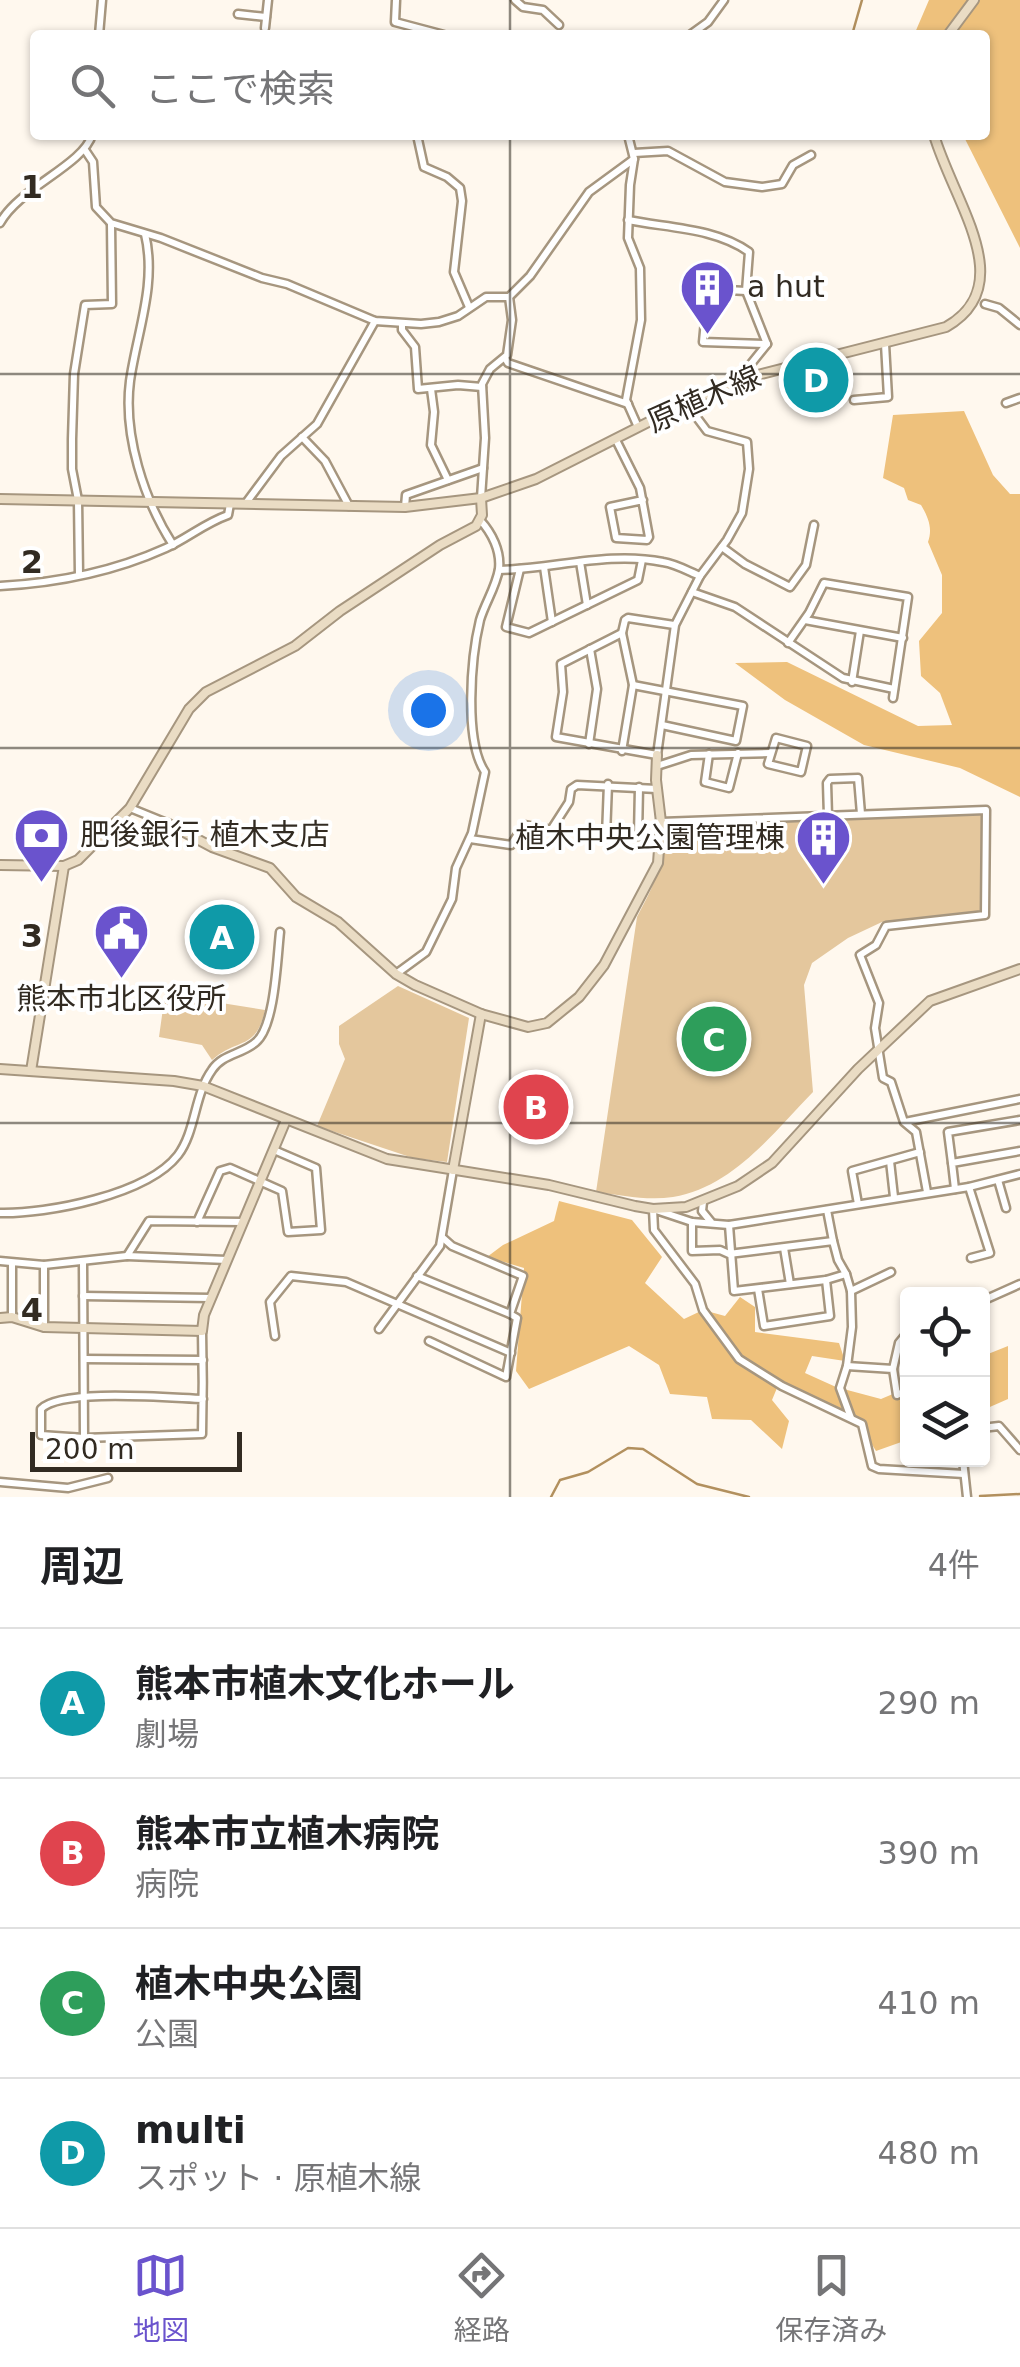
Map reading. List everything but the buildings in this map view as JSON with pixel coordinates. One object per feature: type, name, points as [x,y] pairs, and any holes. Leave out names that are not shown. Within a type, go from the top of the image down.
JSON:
[{"type":"street","points":[[99,30],[102,0]]},
{"type":"street","points":[[265,28],[268,0]]},
{"type":"street","points":[[396,0],[394,22],[425,30]]},
{"type":"street","points":[[515,0],[544,10],[559,25]]},
{"type":"street","points":[[697,30],[724,0]]},
{"type":"street","points":[[952,30],[974,0]]},
{"type":"street","points":[[238,14],[266,17]]},
{"type":"street","points":[[0,223],[7,209],[85,150],[90,140]]},
{"type":"street","points":[[418,140],[424,167],[460,188],[454,272],[469,307]]},
{"type":"street","points":[[629,140],[634,156],[628,238],[640,268],[640,320],[627,387],[628,404],[639,428]]},
{"type":"street","points":[[936,140],[987,244]]},
{"type":"street","points":[[85,150],[93,162],[96,206],[100,215],[112,223],[287,284],[375,321],[438,322],[458,316],[491,296],[509,298]]},
{"type":"street","points":[[509,298],[530,276],[589,192],[634,156],[668,151],[725,182],[762,188],[782,184],[793,165],[811,155]]},
{"type":"street","points":[[628,220],[703,233],[737,243],[749,252],[746,290],[768,344]]},
{"type":"street","points":[[79,575],[78,500],[72,469],[74,374],[85,305],[112,304],[112,223]]},
{"type":"street","points":[[144,234],[150,256],[148,281],[129,409],[132,439],[151,502],[173,545]]},
{"type":"street","points":[[746,290],[708,288],[703,342],[768,344]]},
{"type":"street","points":[[992,288],[985,304],[999,308],[1020,325]]},
{"type":"street","points":[[0,865],[64,866],[86,853],[130,808],[189,709],[206,692],[296,646],[340,610],[476,526],[480,520],[485,438],[482,387],[490,369],[505,358],[512,325],[509,298]]},
{"type":"street","name":"原植木線","points":[[0,499],[405,507],[482,498],[536,479],[738,380],[946,328],[968,318],[985,304]]},
{"type":"street","points":[[246,504],[281,456],[317,424],[375,321]]},
{"type":"street","points":[[402,324],[415,347],[417,387],[482,387]]},
{"type":"street","points":[[738,380],[768,344]]},
{"type":"street","points":[[854,400],[888,397],[885,344]]},
{"type":"street","points":[[505,358],[508,363],[628,404]]},
{"type":"street","points":[[431,389],[432,445],[448,480]]},
{"type":"street","points":[[1006,403],[1020,398]]},
{"type":"street","points":[[130,808],[212,847],[270,868],[296,897],[338,922],[396,974],[482,1014],[528,1028],[547,1023],[580,998],[604,965],[658,863],[658,755],[675,626],[700,576],[742,512],[747,442],[707,430],[686,403]]},
{"type":"street","points":[[302,438],[325,461],[349,506]]},
{"type":"street","points":[[616,440],[640,488],[643,500],[648,539],[616,538],[610,507],[643,500]]},
{"type":"street","points":[[405,507],[406,495],[482,468]]},
{"type":"street","points":[[0,586],[121,565],[173,545],[212,520],[228,515],[230,504]]},
{"type":"street","points":[[396,974],[426,952],[452,899],[456,868],[470,839],[485,772],[478,762],[471,695],[480,622],[499,570],[498,550],[480,520]]},
{"type":"street","points":[[722,547],[790,587],[806,565],[814,525]]},
{"type":"street","points":[[499,570],[642,560],[663,562],[700,576]]},
{"type":"street","points":[[520,570],[508,629],[529,633],[638,580],[642,560]]},
{"type":"street","points":[[580,562],[587,605]]},
{"type":"street","points":[[544,567],[552,622]]},
{"type":"street","points":[[692,592],[735,607],[788,643],[832,672],[894,694],[909,600],[824,582],[788,643]]},
{"type":"street","points":[[622,750],[633,684],[622,633],[626,618],[675,626]]},
{"type":"street","points":[[805,620],[903,638]]},
{"type":"street","points":[[852,682],[860,631]]},
{"type":"street","points":[[622,633],[561,664],[563,692],[556,735],[559,740],[658,755]]},
{"type":"street","points":[[589,744],[598,689],[590,649]]},
{"type":"street","points":[[633,684],[741,705],[729,788],[705,782],[709,754]]},
{"type":"street","points":[[662,725],[736,741]]},
{"type":"street","points":[[776,738],[807,746],[799,774],[770,766],[770,753],[776,738]]},
{"type":"street","points":[[658,766],[681,757],[770,753]]},
{"type":"street","points":[[828,816],[826,783],[830,779],[858,778],[861,814]]},
{"type":"street","points":[[470,839],[510,845],[523,825],[552,830],[569,802],[572,787],[608,784],[657,788]]},
{"type":"street","points":[[608,784],[606,836],[638,836],[638,787]]},
{"type":"street","points":[[661,822],[986,810],[985,916],[886,926],[876,945],[860,955],[879,1002],[875,1028],[883,1078],[891,1082],[904,1122],[916,1132],[927,1192]]},
{"type":"street","points":[[31,1071],[64,866]]},
{"type":"street","points":[[0,1213],[29,1214],[116,1192],[166,1165],[178,1154],[213,1067],[263,1036],[280,932]]},
{"type":"street","points":[[653,1208],[703,1202],[738,1186],[772,1163],[877,1049],[930,1000],[1020,969]]},
{"type":"street","points":[[379,1329],[443,1238],[482,1014]]},
{"type":"street","points":[[0,1068],[203,1086],[387,1159],[549,1186],[653,1208],[692,1222],[729,1225],[969,1187],[1020,1174]]},
{"type":"street","points":[[904,1122],[1020,1099]]},
{"type":"street","points":[[203,1399],[84,1396],[48,1402],[41,1409],[41,1435],[84,1438],[202,1434],[203,1399],[203,1360],[202,1331],[204,1315],[286,1120]]},
{"type":"street","points":[[955,1189],[948,1132],[1020,1120]]},
{"type":"street","points":[[198,1222],[222,1168],[230,1168],[282,1191],[288,1232],[321,1230],[316,1168],[274,1150]]},
{"type":"street","points":[[952,1163],[1020,1151]]},
{"type":"street","points":[[858,1204],[852,1171],[920,1152]]},
{"type":"street","points":[[890,1161],[894,1198]]},
{"type":"street","points":[[998,1180],[1006,1208]]},
{"type":"street","points":[[969,1187],[990,1252],[970,1258]]},
{"type":"street","points":[[703,1202],[702,1212],[712,1224]]},
{"type":"street","points":[[653,1208],[654,1230],[694,1284],[703,1310],[739,1359],[782,1386],[862,1424],[872,1466],[896,1472],[964,1474]]},
{"type":"street","points":[[827,1210],[838,1260],[851,1290],[852,1327],[840,1388],[851,1418]]},
{"type":"street","points":[[127,1256],[149,1221],[243,1222]]},
{"type":"street","points":[[692,1222],[692,1251],[720,1250],[729,1254],[833,1241]]},
{"type":"street","points":[[729,1225],[734,1292],[846,1274]]},
{"type":"street","points":[[443,1238],[452,1246],[524,1276],[510,1314]]},
{"type":"street","points":[[784,1248],[790,1284]]},
{"type":"street","points":[[0,1262],[44,1266],[127,1256],[227,1260]]},
{"type":"street","points":[[12,1262],[12,1318]]},
{"type":"street","points":[[83,1262],[84,1438]]},
{"type":"street","points":[[44,1266],[44,1327]]},
{"type":"street","points":[[851,1290],[892,1272]]},
{"type":"street","points":[[275,1336],[270,1302],[291,1276],[346,1282],[511,1354]]},
{"type":"street","points":[[417,1276],[518,1318],[506,1376],[430,1341]]},
{"type":"street","points":[[758,1288],[764,1326],[830,1316],[826,1280]]},
{"type":"street","points":[[990,1297],[1020,1284]]},
{"type":"street","points":[[83,1296],[211,1298]]},
{"type":"street","points":[[0,1318],[44,1327],[202,1331]]},
{"type":"street","points":[[900,1343],[893,1369],[897,1395],[900,1394]]},
{"type":"street","points":[[84,1359],[203,1360]]},
{"type":"street","points":[[847,1366],[893,1369]]},
{"type":"street","points":[[990,1427],[1000,1426],[1020,1450]]},
{"type":"street","points":[[964,1467],[967,1497]]},
{"type":"street","points":[[0,1482],[71,1493],[108,1478]]},
{"type":"street","points":[[32,1486],[33,1497]]},
{"type":"shaded area","points":[[929,0],[1020,0],[1020,248],[966,140],[990,140],[990,30],[916,30]]},
{"type":"shaded area","points":[[964,411],[993,475],[1010,494],[1020,494],[1020,797],[960,768],[864,745],[785,700],[735,663],[787,662],[918,726],[952,725],[940,693],[921,676],[919,641],[942,613],[942,575],[928,542],[929,523],[921,505],[908,500],[904,488],[883,478],[893,415]]},
{"type":"shaded area","points":[[979,813],[983,817],[985,910],[979,915],[882,922],[848,938],[812,963],[804,985],[813,1092],[767,1141],[733,1170],[695,1191],[654,1198],[596,1192],[637,917],[658,872],[666,825]]},
{"type":"shaded area","points":[[398,986],[469,1018],[447,1162],[413,1158],[317,1126],[345,1059],[339,1044],[339,1026]]},
{"type":"shaded area","points":[[165,994],[265,1010],[251,1038],[212,1060],[202,1045],[159,1037]]},
{"type":"shaded area","points":[[559,1201],[632,1220],[662,1257],[645,1283],[684,1319],[703,1310],[725,1316],[740,1297],[755,1307],[755,1332],[839,1343],[845,1361],[812,1356],[805,1373],[836,1387],[881,1399],[900,1391],[900,1442],[876,1451],[860,1425],[836,1410],[777,1388],[772,1400],[789,1421],[782,1449],[751,1420],[712,1419],[707,1397],[670,1394],[659,1365],[629,1346],[529,1389],[516,1371],[524,1268],[487,1257],[554,1221]]},
{"type":"shaded area","points":[[1008,1346],[1008,1399],[990,1407],[990,1377],[990,1353]]},
{"type":"waterway","points":[[853,30],[862,0]]},
{"type":"waterway","points":[[551,1497],[560,1480],[588,1472],[628,1448],[643,1449],[697,1484],[749,1497]]},
{"type":"waterway","points":[[980,1496],[1020,1494]]},
{"type":"place","name":"a hut","points":[[708,336]]},
{"type":"place","name":"multi","points":[[816,380]]},
{"type":"place","name":"肥後銀行 植木支店","points":[[41,884]]},
{"type":"place","name":"植木中央公園管理棟","points":[[824,887]]},
{"type":"place","name":"熊本市植木文化ホール","points":[[222,937]]},
{"type":"place","name":"熊本市北区役所","points":[[121,980]]},
{"type":"place","name":"植木中央公園","points":[[714,1039]]},
{"type":"place","name":"熊本市立植木病院","points":[[536,1107]]}]
